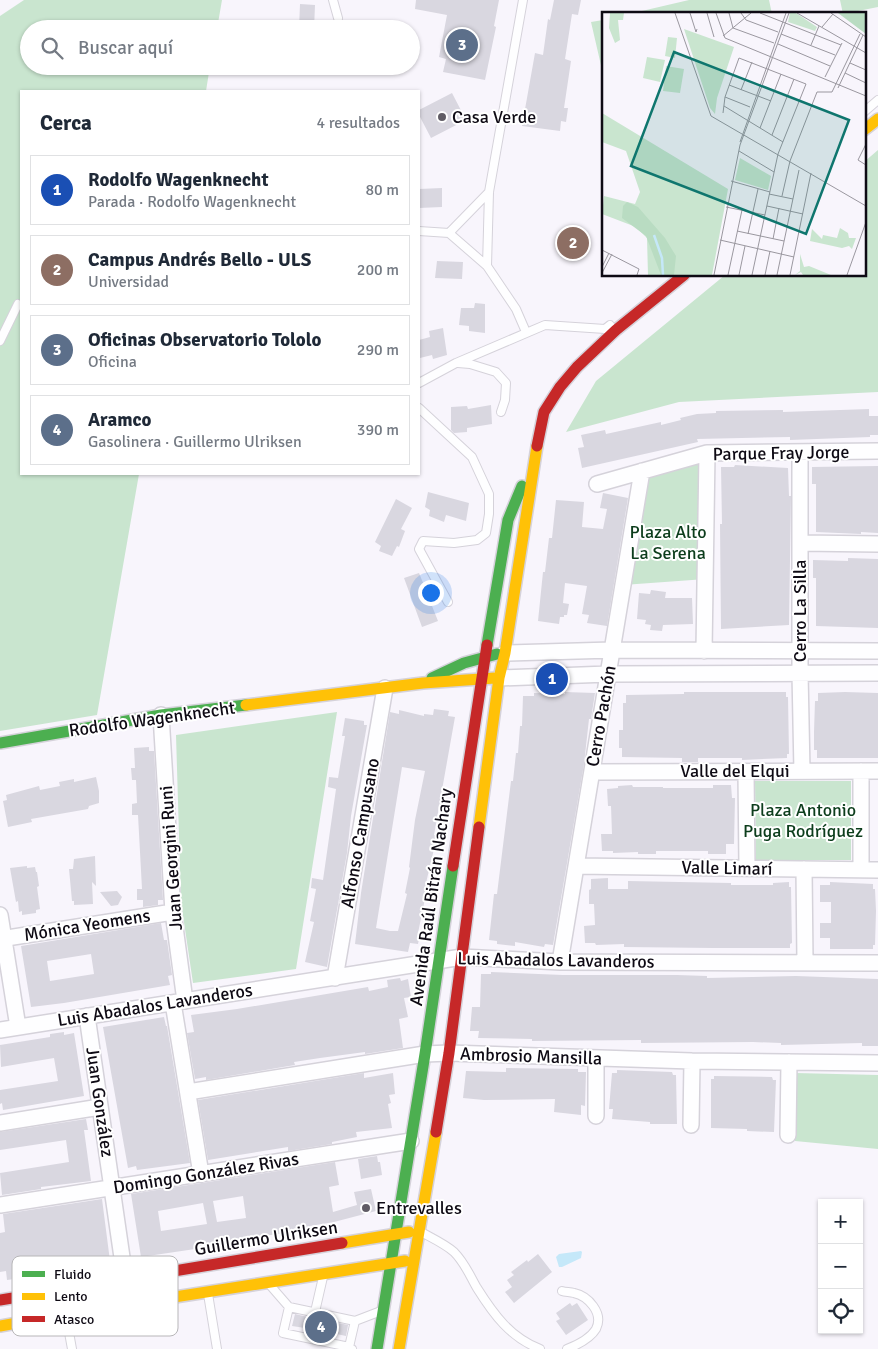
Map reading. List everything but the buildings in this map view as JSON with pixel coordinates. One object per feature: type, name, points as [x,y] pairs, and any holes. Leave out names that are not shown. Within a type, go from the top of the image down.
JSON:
[{"type":"main road","points":[[866,128],[878,119]]},
{"type":"main road","name":"Avenida Raúl Bitrán Nachary","points":[[399,1349],[449,1053],[499,678],[535,455],[544,412],[560,387],[577,367],[616,330],[683,276]]},
{"type":"main road","name":"Avenida Raúl Bitrán Nachary","points":[[377,1349],[426,1054],[481,679],[508,520],[535,455]]},
{"type":"main road","name":"Rodolfo Wagenknecht","points":[[423,683],[453,667],[485,656],[504,653]]},
{"type":"main road","name":"Rodolfo Wagenknecht","points":[[0,743],[161,715],[423,683],[499,678]]},
{"type":"main road","name":"Guillermo Ulriksen","points":[[178,1270],[419,1231]]},
{"type":"main road","points":[[328,1246],[341,1250],[346,1256],[341,1269],[328,1273]]},
{"type":"main road","points":[[178,1297],[414,1260]]},
{"type":"street","name":"Parque Fray Jorge","points":[[597,484],[707,453],[878,451]]},
{"type":"street","name":"Cerro La Silla","points":[[800,452],[802,771]]},
{"type":"street","points":[[704,651],[707,453]]},
{"type":"street","name":"Cerro Pachón","points":[[560,962],[642,471]]},
{"type":"street","points":[[800,543],[878,544]]},
{"type":"street","name":"Rodolfo Wagenknecht","points":[[504,653],[612,650],[878,651]]},
{"type":"street","name":"Rodolfo Wagenknecht","points":[[499,678],[608,674],[878,673]]},
{"type":"street","name":"Alfonso Campusano","points":[[335,978],[385,688]]},
{"type":"street","name":"Juan Georgini Runi","points":[[161,715],[179,1002],[188,1092],[201,1174]]},
{"type":"street","points":[[861,771],[861,870]]},
{"type":"street","name":"Valle del Elqui","points":[[592,772],[878,771]]},
{"type":"street","points":[[746,772],[747,868]]},
{"type":"street","name":"Valle Limarí","points":[[576,866],[878,870]]},
{"type":"street","points":[[804,869],[805,962]]},
{"type":"street","name":"Mónica Yeomens","points":[[2,938],[173,912]]},
{"type":"street","points":[[0,915],[2,938],[18,1027]]},
{"type":"street","name":"Luis Abadalos Lavanderos","points":[[0,1030],[462,957],[560,962],[878,962]]},
{"type":"street","name":"Juan González","points":[[87,1016],[122,1256]]},
{"type":"street","name":"Ambrosio Mansilla","points":[[188,1092],[426,1054],[449,1053],[692,1062],[878,1063]]},
{"type":"street","points":[[596,1059],[596,1116]]},
{"type":"street","points":[[691,1125],[692,1062]]},
{"type":"street","points":[[788,1135],[789,1062]]},
{"type":"street","points":[[0,1123],[100,1108]]},
{"type":"street","name":"Domingo González Rivas","points":[[0,1205],[411,1141]]},
{"type":"lane","points":[[333,0],[338,18]]},
{"type":"lane","points":[[487,266],[488,192],[523,0]]},
{"type":"lane","points":[[866,110],[878,100]]},
{"type":"lane","points":[[449,233],[488,192]]},
{"type":"lane","points":[[420,231],[449,233],[487,266],[516,309],[526,332]]},
{"type":"lane","points":[[0,341],[18,304]]},
{"type":"lane","points":[[420,382],[456,363],[545,325],[605,329],[634,305]]},
{"type":"lane","points":[[456,363],[470,364],[496,372],[506,383],[501,412]]},
{"type":"lane","points":[[420,409],[472,457],[489,494],[489,514],[486,533],[477,540],[454,543],[423,541],[419,549],[448,602]]},
{"type":"lane","points":[[419,1231],[453,1252],[463,1263],[477,1288],[505,1327],[524,1343],[540,1349]]},
{"type":"lane","points":[[309,1338],[315,1312],[328,1273]]},
{"type":"lane","points":[[268,1282],[289,1308],[355,1321],[384,1310]]},
{"type":"lane","points":[[562,1292],[574,1293],[587,1300],[594,1308],[598,1319],[596,1328],[588,1337],[567,1349]]},
{"type":"lane","points":[[208,1293],[217,1349]]},
{"type":"lane","points":[[289,1308],[283,1333],[351,1348],[355,1321]]},
{"type":"lane","points":[[70,1336],[72,1349]]},
{"type":"green space","points":[[24,0],[222,0],[219,20],[20,20],[20,75],[209,75],[206,90],[20,90],[20,475],[139,475],[97,715],[0,731],[0,16]]},
{"type":"green space","points":[[689,0],[769,0],[772,12],[638,12]]},
{"type":"green space","points":[[840,0],[878,0],[878,7],[843,12]]},
{"type":"green space","points":[[602,20],[602,70],[591,22]]},
{"type":"green space","points":[[878,150],[878,392],[679,402],[566,432],[596,381],[724,276],[866,276],[866,160]]},
{"type":"green space","name":"Plaza Alto La Serena","points":[[707,453],[706,579],[623,585],[642,471]]},
{"type":"green space","points":[[337,712],[296,969],[193,983],[181,902],[176,735]]},
{"type":"green space","name":"Plaza Antonio Puga Rodríguez","points":[[755,781],[851,781],[851,860],[756,860]]},
{"type":"green space","points":[[795,1073],[878,1075],[878,1149],[795,1141]]},
{"type":"water","points":[[581,1251],[581,1258],[559,1267],[556,1257],[559,1254]]},
{"type":"traffic: fast","points":[[487,645],[508,520],[522,486]]},
{"type":"traffic: fast","points":[[432,678],[464,663],[497,654]]},
{"type":"traffic: fast","points":[[0,743],[161,715],[246,705]]},
{"type":"traffic: fast","points":[[377,1349],[425,1054],[453,866]]},
{"type":"traffic: slow","points":[[866,128],[878,119]]},
{"type":"traffic: slow","points":[[479,827],[499,678],[505,653],[537,446]]},
{"type":"traffic: slow","points":[[246,705],[423,683],[495,678]]},
{"type":"traffic: slow","points":[[399,1349],[436,1132]]},
{"type":"traffic: slow","points":[[342,1243],[409,1232]]},
{"type":"traffic: slow","points":[[178,1296],[405,1261]]},
{"type":"traffic: slow","points":[[0,1326],[12,1324]]},
{"type":"traffic: jam","points":[[537,446],[544,412],[560,387],[577,367],[616,330],[683,276]]},
{"type":"traffic: jam","points":[[453,866],[487,645]]},
{"type":"traffic: jam","points":[[436,1132],[449,1053],[479,827]]},
{"type":"traffic: jam","points":[[178,1270],[342,1243]]},
{"type":"traffic: jam","points":[[0,1300],[12,1298]]},
{"type":"place","name":"Oficinas Observatorio Tololo","points":[[462,45]]},
{"type":"place","name":"Casa Verde","points":[[442,117]]},
{"type":"place","name":"Campus Andrés Bello - ULS","points":[[573,243]]},
{"type":"place","name":"Rodolfo Wagenknecht","points":[[552,679]]},
{"type":"place","name":"Entrevalles","points":[[366,1208]]},
{"type":"place","name":"Aramco","points":[[321,1327]]}]
